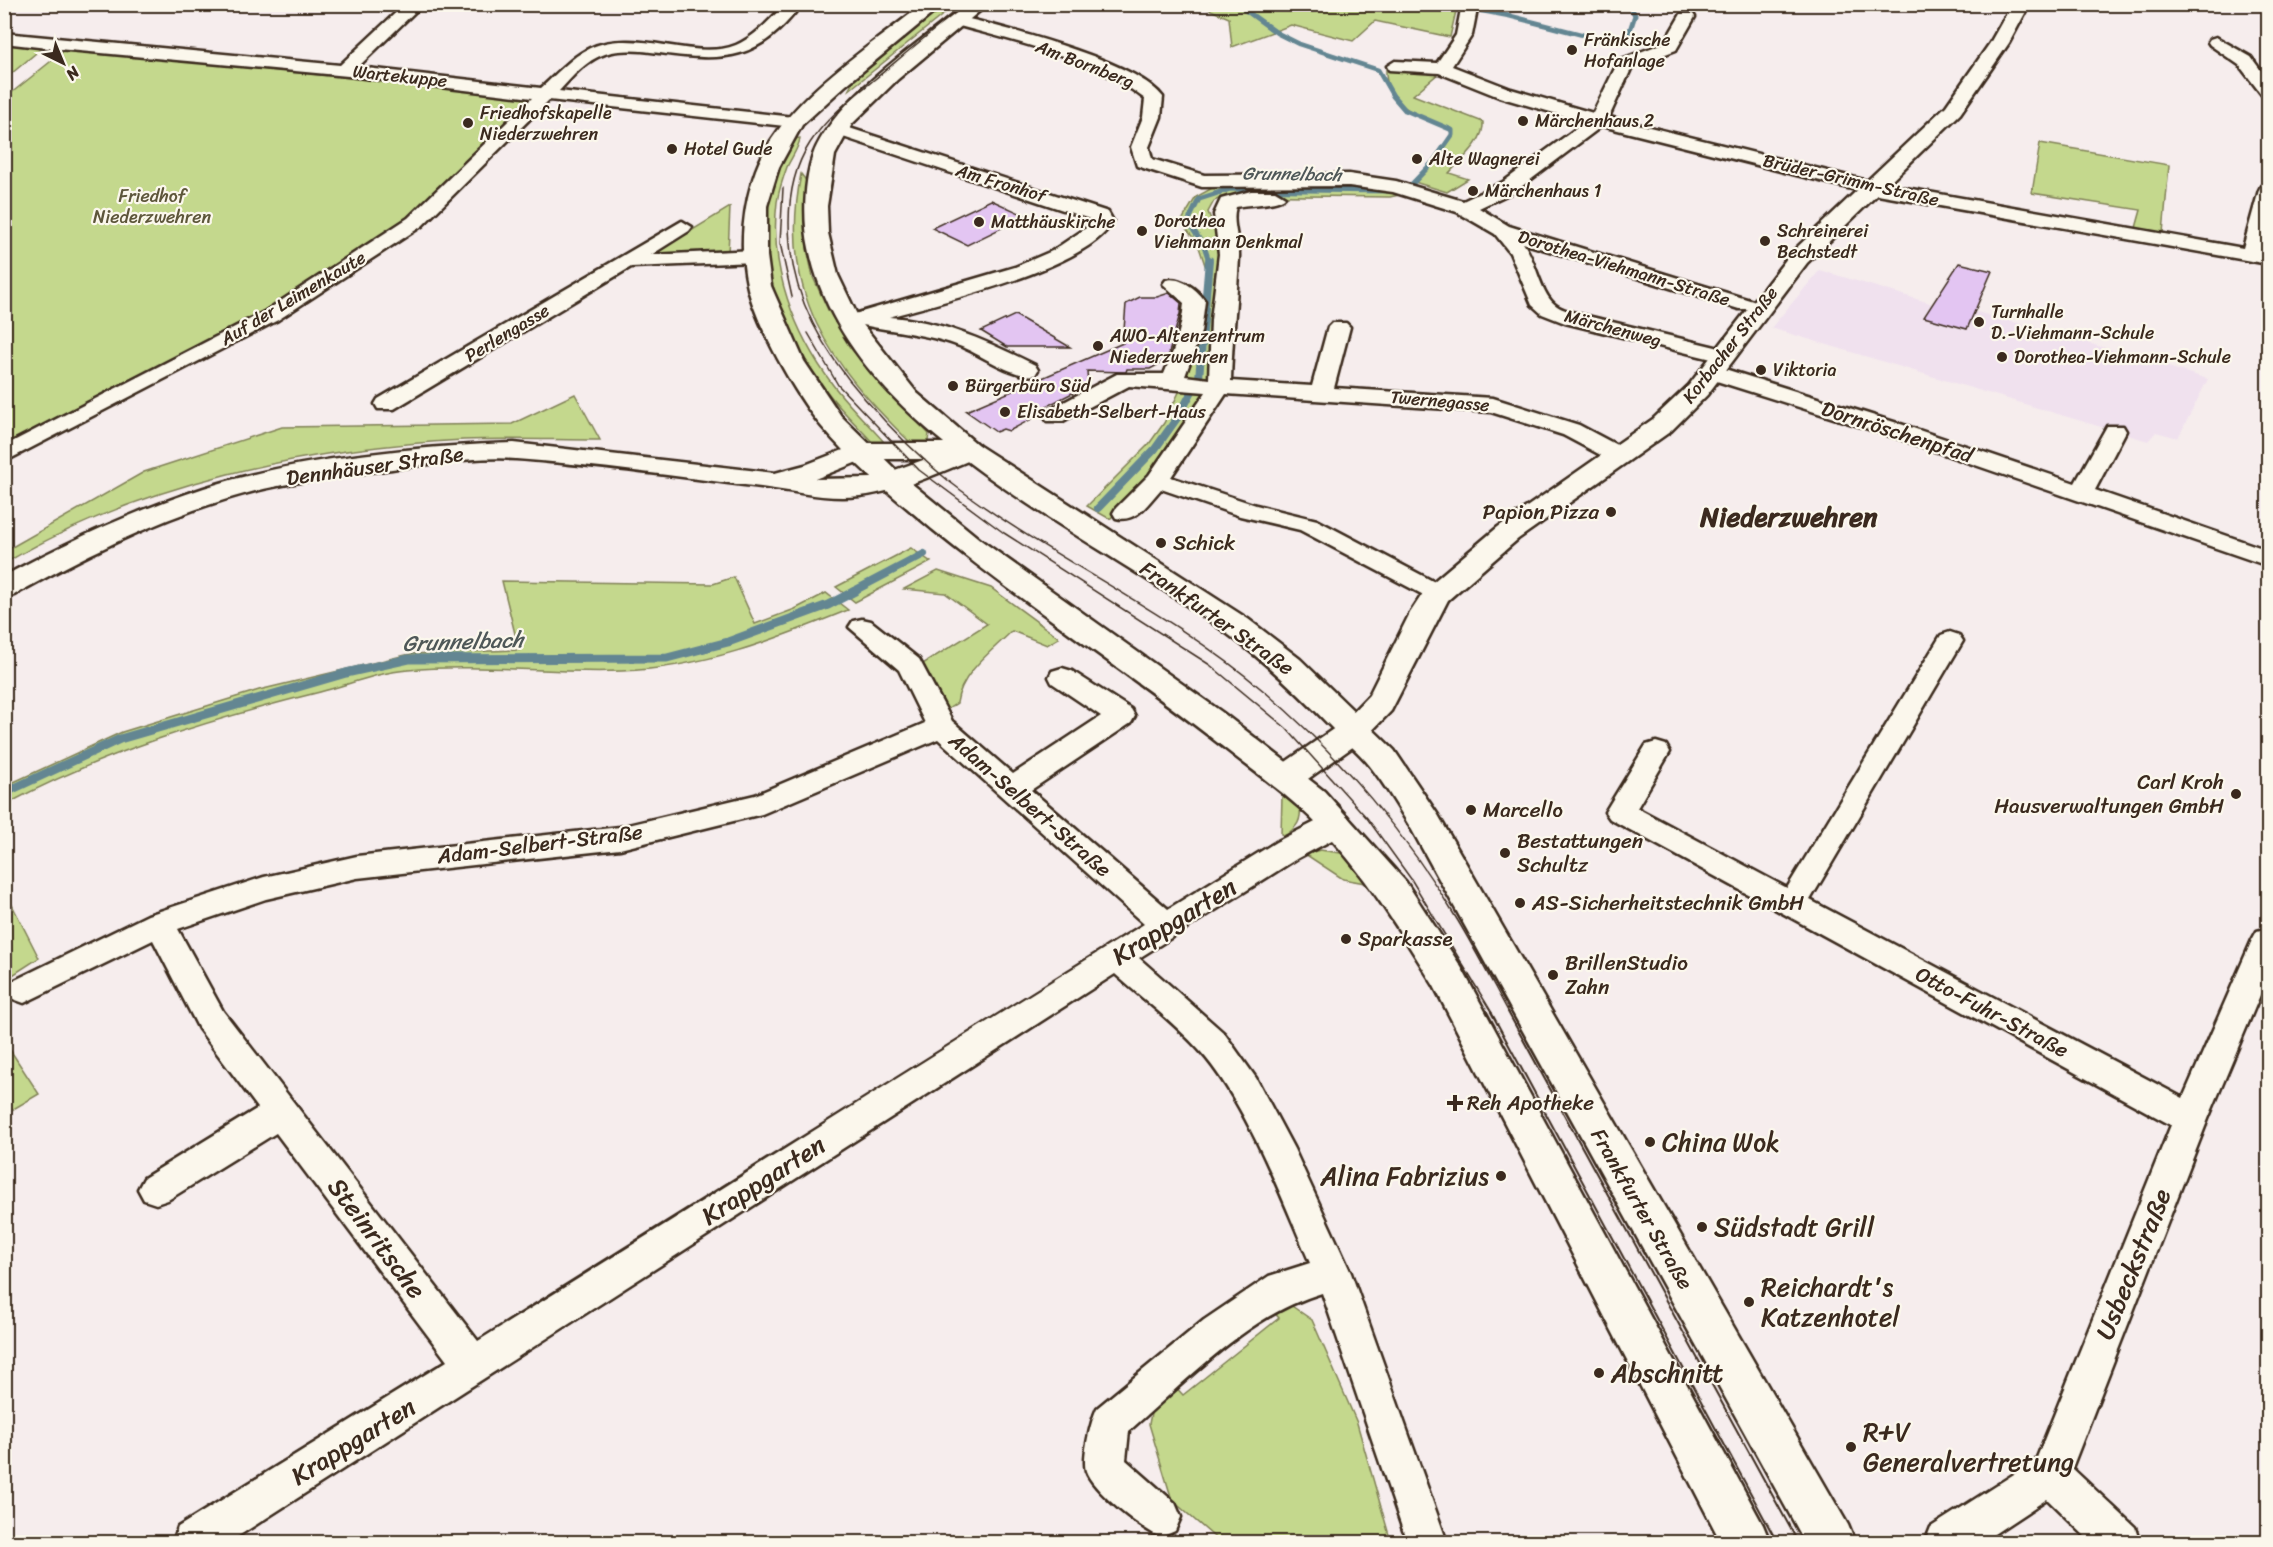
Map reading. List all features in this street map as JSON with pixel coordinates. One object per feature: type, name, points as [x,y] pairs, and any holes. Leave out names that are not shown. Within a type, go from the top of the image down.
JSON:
[{"type":"main road","points":[[935,4],[839,81],[794,122],[768,166],[756,206],[755,256],[759,286],[791,361],[831,421],[890,480],[972,547],[1286,778],[1337,824],[1394,891],[1448,977],[1746,1542]]},
{"type":"main road","name":"Frankfurter Straße","points":[[979,4],[891,75],[837,129],[824,155],[816,206],[817,233],[826,274],[848,322],[885,372],[909,398],[969,451],[1237,626],[1289,666],[1382,758],[1425,824],[1831,1542]]},
{"type":"main road","name":"Korbacher Straße","points":[[1286,778],[1353,731],[1390,687],[1425,613],[1437,594],[1508,533],[1662,425],[1698,390],[1799,258],[1953,110],[1999,44],[2021,4]]},
{"type":"main road","points":[[794,122],[837,129]]},
{"type":"main road","name":"Dennhäuser Straße","points":[[4,588],[79,547],[143,519],[216,494],[273,479],[339,468],[457,453],[514,450],[765,479],[798,487],[859,488],[890,480],[969,451]]},
{"type":"main road","name":"Dennhäuser Straße","points":[[765,479],[811,472],[861,452],[969,451]]},
{"type":"street","points":[[345,70],[416,4]]},
{"type":"street","name":"Auf der Leimenkaute","points":[[4,454],[271,316],[415,222],[578,62],[603,48],[632,47],[722,52],[740,49],[770,30],[794,4]]},
{"type":"street","points":[[2262,4],[2268,7]]},
{"type":"street","points":[[1442,68],[1464,35],[1468,10]]},
{"type":"street","points":[[1464,208],[1510,186],[1599,120],[1625,64],[1670,46],[1687,17]]},
{"type":"street","name":"Am Bornberg","points":[[958,21],[1091,64],[1130,78],[1146,88],[1154,97],[1152,117],[1140,147],[1144,162],[1202,181]]},
{"type":"street","name":"Wartekuppe","points":[[4,38],[345,70],[545,93],[667,110],[794,122]]},
{"type":"street","points":[[2216,42],[2245,61],[2268,91]]},
{"type":"street","name":"Brüder-Grimm-Straße","points":[[1395,66],[1442,68],[1506,93],[1599,120],[1872,188],[2260,256]]},
{"type":"street","name":"Am Fronhof","points":[[837,129],[1092,212],[1101,216],[1103,221],[1100,227],[1059,255],[1022,271],[848,322]]},
{"type":"street","name":"Märchenweg","points":[[1202,181],[1349,180],[1405,189],[1464,208],[1502,230],[1520,252],[1539,302],[1549,310],[1718,364]]},
{"type":"street","points":[[1125,513],[1157,480],[1216,386],[1229,254],[1224,214],[1228,203],[1251,196],[1393,200],[1405,189]]},
{"type":"street","points":[[2260,256],[2268,189]]},
{"type":"street","name":"Perlengasse","points":[[386,404],[682,227]]},
{"type":"street","name":"Dorothea-Viehmann-Straße","points":[[1502,230],[1746,305]]},
{"type":"street","points":[[627,261],[681,261],[755,256]]},
{"type":"street","points":[[1173,284],[1195,301],[1194,319],[1178,382]]},
{"type":"street","points":[[848,322],[892,322],[930,329],[969,340],[1027,370]]},
{"type":"street","points":[[1322,392],[1339,327]]},
{"type":"street","name":"Dornröschenpfad","points":[[1718,364],[1902,432],[2268,558]]},
{"type":"street","name":"Twernegasse","points":[[1055,416],[1125,380],[1322,392],[1493,405],[1571,430],[1620,456]]},
{"type":"street","points":[[2081,494],[2115,431]]},
{"type":"street","points":[[1157,480],[1249,510],[1308,525],[1437,594]]},
{"type":"street","points":[[862,627],[910,665],[941,727]]},
{"type":"street","points":[[1792,905],[1950,641]]},
{"type":"street","points":[[1011,789],[1121,716],[1062,677]]},
{"type":"street","name":"Adam-Selbert-Straße","points":[[24,990],[159,923],[264,888],[357,867],[620,838],[762,804],[941,727],[1166,925]]},
{"type":"street","name":"Otto-Fuhr-Straße","points":[[1656,752],[1620,812],[2191,1119]]},
{"type":"street","name":"Krappgarten","points":[[193,1542],[781,1171],[836,1132],[1287,850],[1337,824]]},
{"type":"street","name":"Steinritsche","points":[[159,923],[211,1020],[473,1365]]},
{"type":"street","name":"Usbeckstraße","points":[[2050,1474],[2191,1119],[2268,940]]},
{"type":"street","points":[[1117,957],[1212,1042],[1244,1088],[1282,1161],[1333,1273],[1427,1542]]},
{"type":"street","points":[[156,1189],[281,1112]]},
{"type":"street","points":[[1161,1517],[1105,1468],[1112,1421],[1217,1332],[1282,1288],[1333,1273]]},
{"type":"street","points":[[1946,1542],[2050,1474],[2120,1542]]},
{"type":"shaded area","name":"Dorothea-Viehmann-Schule","points":[[1820,270],[1953,310],[1955,306],[2065,336],[2208,379],[2178,438],[2156,432],[2148,441],[1771,328]]},
{"type":"green space","points":[[945,5],[955,5],[848,91],[854,80]]},
{"type":"green space","points":[[1199,5],[1457,7],[1450,37],[1375,21],[1353,41],[1291,25],[1232,47],[1229,18]]},
{"type":"green space","points":[[5,43],[42,48],[5,79]]},
{"type":"green space","name":"Friedhof Niederzwehren","points":[[65,50],[536,96],[403,223],[269,310],[5,449],[5,98]]},
{"type":"green space","points":[[1399,68],[1439,73],[1413,95],[1483,122],[1483,129],[1476,143],[1449,173],[1468,179],[1447,192],[1414,182],[1434,161],[1452,135],[1449,129],[1416,114],[1398,101],[1387,82],[1386,69]]},
{"type":"green space","points":[[800,138],[787,167],[777,202],[777,251],[787,299],[796,322],[819,365],[839,393],[885,443],[882,446],[874,444],[823,386],[788,327],[776,297],[769,266],[766,235],[769,203],[778,171],[792,139]]},
{"type":"green space","points":[[2040,143],[2169,165],[2163,233],[2136,228],[2141,210],[2032,193]]},
{"type":"green space","points":[[801,174],[808,183],[805,204],[807,249],[813,277],[828,310],[849,346],[873,376],[929,434],[928,441],[924,444],[912,444],[883,415],[835,355],[817,324],[804,291],[797,255],[796,217]]},
{"type":"green space","points":[[1321,183],[1373,186],[1393,191],[1399,195],[1390,197],[1227,195],[1214,201],[1208,212],[1224,252],[1220,387],[1164,460],[1110,519],[1087,506],[1149,444],[1164,423],[1183,384],[1201,325],[1206,268],[1198,244],[1181,222],[1196,197],[1216,186]]},
{"type":"green space","points":[[730,207],[728,254],[659,258],[653,254]]},
{"type":"green space","points":[[575,394],[600,440],[463,440],[344,451],[285,461],[226,474],[112,511],[57,535],[5,563],[5,551],[144,472],[282,427],[512,424]]},
{"type":"green space","points":[[911,548],[931,562],[855,602],[836,587]]},
{"type":"green space","points":[[938,571],[991,588],[1059,638],[1047,645],[1012,631],[986,655],[964,682],[957,703],[945,711],[921,665],[987,624],[945,593],[904,589]]},
{"type":"green space","points":[[734,577],[755,624],[795,609],[826,593],[848,610],[738,651],[652,669],[595,672],[435,668],[386,673],[159,739],[80,769],[5,805],[5,786],[122,732],[259,690],[410,654],[519,650],[502,581],[713,584]]},
{"type":"green space","points":[[1286,793],[1300,805],[1300,815],[1293,830],[1285,836],[1281,834],[1282,796]]},
{"type":"green space","points":[[1320,850],[1341,853],[1371,884],[1343,879],[1305,854]]},
{"type":"green space","points":[[5,891],[39,958],[4,980]]},
{"type":"green space","points":[[5,1042],[39,1094],[4,1114]]},
{"type":"green space","points":[[1286,1302],[1312,1320],[1357,1423],[1391,1542],[1220,1542],[1172,1500],[1149,1424],[1154,1398],[1173,1384],[1183,1395],[1279,1318],[1270,1308]]},
{"type":"building","name":"Matthäuskirche","points":[[991,200],[1026,216],[967,245],[932,228]]},
{"type":"building","points":[[1959,263],[1992,271],[1967,329],[1924,317]]},
{"type":"building","points":[[1169,293],[1181,303],[1167,360],[1150,369],[1127,369],[1126,372],[1087,371],[1088,385],[1039,410],[1043,413],[1009,431],[1003,429],[996,432],[966,411],[1123,343],[1126,304],[1140,297],[1157,297]]},
{"type":"building","points":[[1015,315],[1070,347],[1007,347],[981,331]]},
{"type":"waterway","name":"Grunnelbach","points":[[1209,261],[1204,246],[1188,222],[1199,199],[1230,189],[1388,191],[1411,185],[1434,161],[1452,135],[1452,130],[1405,110],[1393,96],[1378,70],[1299,44],[1277,33],[1237,4]]},
{"type":"waterway","name":"Grunnelbach","points":[[1446,4],[1510,16],[1607,41],[1628,36],[1635,15],[1629,4]]},
{"type":"waterway","name":"Grunnelbach","points":[[1098,508],[1155,449],[1180,414],[1199,378],[1209,261]]},
{"type":"waterway","name":"Grunnelbach","points":[[852,592],[924,554]]},
{"type":"waterway","name":"Grunnelbach","points":[[4,793],[120,739],[346,673],[409,659],[667,658],[728,642],[828,605],[855,591]]},
{"type":"tram line","points":[[967,4],[840,108],[810,143],[798,166],[790,205],[790,244],[798,287],[815,328],[838,365],[865,399],[927,463],[950,482],[1028,536],[1149,609],[1228,662],[1265,692],[1320,743],[1371,799],[1417,858],[1458,921],[1509,1013]]},
{"type":"tram line","points":[[783,188],[780,243],[792,297]]},
{"type":"tram line","points":[[808,333],[838,385],[919,470],[1004,533],[1210,665],[1286,728],[1367,818],[1411,879],[1492,1013]]},
{"type":"tram line","points":[[1491,1012],[1777,1542]]},
{"type":"tram line","points":[[1508,1012],[1798,1542]]},
{"type":"place","name":"Fränkische Hofanlage","points":[[1572,50]]},
{"type":"place","name":"Märchenhaus 2","points":[[1523,121]]},
{"type":"place","name":"Friedhofskapelle Niederzwehren","points":[[468,123]]},
{"type":"place","name":"Hotel Gude","points":[[672,149]]},
{"type":"place","name":"Alte Wagnerei","points":[[1417,159]]},
{"type":"place","name":"Märchenhaus 1","points":[[1473,191]]},
{"type":"place","name":"Matthäuskirche","points":[[979,222]]},
{"type":"place","name":"Dorothea Viehmann Denkmal","points":[[1142,231]]},
{"type":"place","name":"Schreinerei Bechstedt","points":[[1765,241]]},
{"type":"place","name":"Turnhalle D.-Viehmann-Schule","points":[[1979,322]]},
{"type":"place","name":"AWO-Altenzentrum Niederzwehren","points":[[1098,346]]},
{"type":"place","name":"Dorothea-Viehmann-Schule","points":[[2002,357]]},
{"type":"place","name":"Viktoria","points":[[1761,370]]},
{"type":"place","name":"Bürgerbüro Süd","points":[[953,386]]},
{"type":"place","name":"Elisabeth-Selbert-Haus","points":[[1005,412]]},
{"type":"place","name":"Papion Pizza","points":[[1611,512]]},
{"type":"place","name":"Schick","points":[[1161,543]]},
{"type":"place","name":"Carl Kroh Hausverwaltungen GmbH","points":[[2236,794]]},
{"type":"place","name":"Marcello","points":[[1471,810]]},
{"type":"place","name":"Bestattungen Schultz","points":[[1505,853]]},
{"type":"place","name":"AS-Sicherheitstechnik GmbH","points":[[1520,903]]},
{"type":"place","name":"Sparkasse","points":[[1346,939]]},
{"type":"place","name":"BrillenStudio Zahn","points":[[1553,975]]},
{"type":"place","name":"Reh Apotheke","points":[[1455,1103]]},
{"type":"place","name":"China Wok","points":[[1650,1142]]},
{"type":"place","name":"Alina Fabrizius","points":[[1501,1176]]},
{"type":"place","name":"Südstadt Grill","points":[[1702,1227]]},
{"type":"place","name":"Reichardt's Katzenhotel","points":[[1749,1302]]},
{"type":"place","name":"Abschnitt","points":[[1599,1373]]},
{"type":"place","name":"R+V Generalvertretung","points":[[1851,1447]]},
{"type":"district","name":"Niederzwehren","points":[[1789,517]]}]
